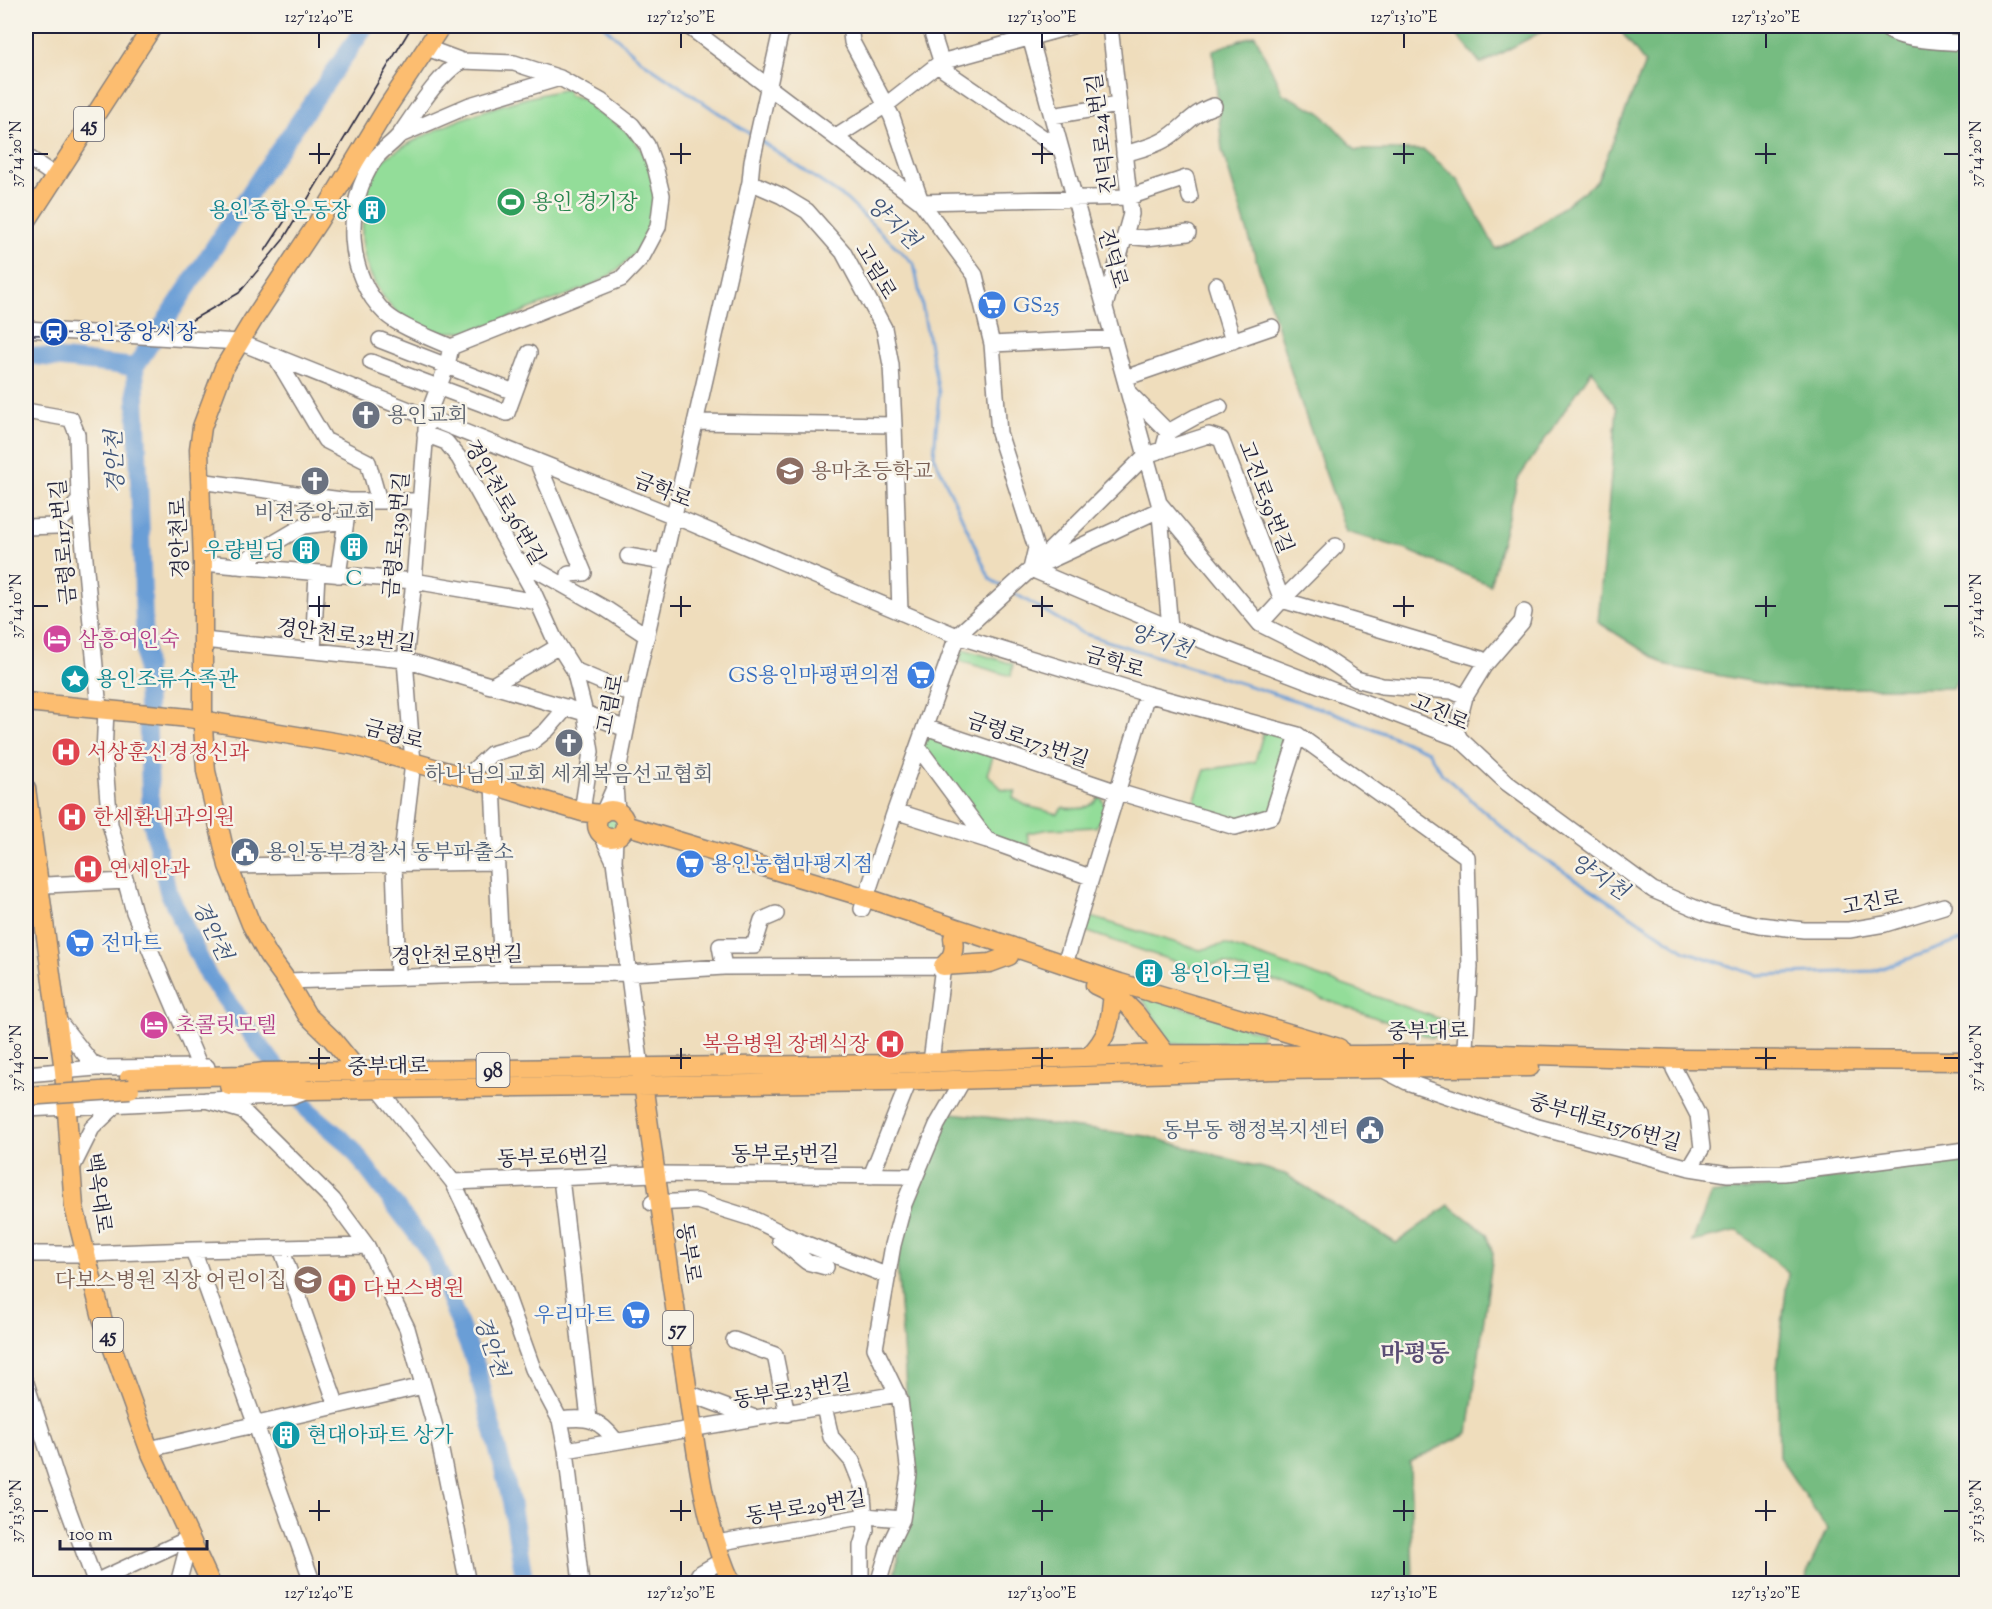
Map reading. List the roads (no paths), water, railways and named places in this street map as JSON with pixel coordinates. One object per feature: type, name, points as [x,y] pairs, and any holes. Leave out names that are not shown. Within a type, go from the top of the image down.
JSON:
[{"type":"main road","name":"45","points":[[26,222],[153,26]]},
{"type":"main road","name":"경안천로","points":[[354,1077],[332,1039],[307,1015],[268,955],[251,924],[228,866],[196,719],[203,640],[203,563],[199,481],[202,427],[232,342],[441,26]]},
{"type":"main road","points":[[26,702],[103,709]]},
{"type":"main road","name":"금령로","points":[[103,709],[196,719],[352,745],[582,812],[610,825],[865,904]]},
{"type":"main road","name":"백옥대로","points":[[26,788],[32,887],[57,1019],[64,1071],[74,1207],[102,1318],[149,1449],[211,1584]]},
{"type":"main road","points":[[865,904],[952,938],[1082,980],[1118,996],[1136,1014],[1180,1072]]},
{"type":"main road","points":[[865,904],[1364,1055]]},
{"type":"main road","points":[[943,966],[952,958],[954,947],[952,938]]},
{"type":"main road","points":[[943,966],[990,963],[1009,956]]},
{"type":"main road","points":[[1089,1056],[1108,991]]},
{"type":"main road","name":"중부대로","points":[[222,1079],[291,1086],[308,1090],[354,1077],[378,1088],[931,1062],[1166,1054],[1364,1055],[1674,1069],[1966,1072]]},
{"type":"main road","name":"중부대로","points":[[26,1087],[222,1079],[264,1072],[354,1077],[643,1077],[909,1082],[1180,1072],[1439,1066],[1464,1059],[1966,1061]]},
{"type":"main road","name":"동부로","points":[[643,1077],[655,1174],[655,1203],[693,1428],[710,1519],[721,1561],[732,1584]]},
{"type":"main road","name":"중부대로","points":[[26,1096],[129,1083]]},
{"type":"street","points":[[688,26],[921,202],[975,275],[992,344],[999,433],[1036,548],[1028,571]]},
{"type":"street","name":"고림로","points":[[643,1077],[610,825],[615,786],[633,695],[750,182],[782,26]]},
{"type":"street","points":[[850,26],[852,42],[892,117],[921,202]]},
{"type":"street","points":[[930,26],[944,70],[1061,150]]},
{"type":"street","points":[[836,137],[885,105],[941,62],[1028,31],[1072,26]]},
{"type":"street","name":"진덕로24번길","points":[[1105,306],[1131,214],[1110,26]]},
{"type":"street","points":[[1883,26],[1887,30],[1916,39],[1963,43],[1966,40]]},
{"type":"street","name":"진덕로","points":[[1028,31],[1160,506],[1170,628]]},
{"type":"street","points":[[427,48],[462,61],[514,63],[560,78],[601,102],[632,125],[647,145],[662,195],[658,227],[642,257],[621,279],[451,347],[387,315],[362,281],[353,249],[354,216],[360,188],[376,158],[400,135],[451,67],[462,61]]},
{"type":"street","points":[[400,135],[470,105],[560,78]]},
{"type":"street","points":[[1052,116],[1118,105]]},
{"type":"street","points":[[1124,154],[1163,141],[1192,117],[1214,106]]},
{"type":"street","points":[[26,156],[55,176]]},
{"type":"street","points":[[921,202],[1129,197],[1186,178],[1190,197]]},
{"type":"street","name":"고림로","points":[[750,182],[782,196],[807,211],[843,252],[884,328],[891,365],[900,612]]},
{"type":"street","points":[[1125,236],[1146,238],[1188,233]]},
{"type":"street","points":[[1216,285],[1233,341]]},
{"type":"street","points":[[1168,432],[1127,385],[1272,327]]},
{"type":"street","points":[[26,329],[232,342]]},
{"type":"street","points":[[992,344],[1114,338]]},
{"type":"street","points":[[380,339],[514,392]]},
{"type":"street","name":"금학로","points":[[232,342],[674,516],[900,612],[1147,694],[1298,735],[1467,857],[1470,967],[1464,1059]]},
{"type":"street","name":"금령로139번길","points":[[394,864],[402,854],[413,763],[405,660],[414,581],[425,434],[427,417],[447,365],[451,347]]},
{"type":"street","points":[[371,362],[507,413],[529,353]]},
{"type":"street","points":[[277,359],[325,440],[368,462],[379,501]]},
{"type":"street","points":[[1163,450],[1168,432],[1195,417],[1221,407]]},
{"type":"street","name":"금령로117번길","points":[[26,411],[71,419],[77,434],[79,501],[103,709]]},
{"type":"street","points":[[695,422],[894,426]]},
{"type":"street","name":"경안천로36번길","points":[[425,434],[446,442],[459,458],[574,670],[585,713],[591,752],[582,812]]},
{"type":"street","name":"고진로59번길","points":[[962,632],[1146,455],[1209,435],[1221,439],[1282,600]]},
{"type":"street","points":[[537,461],[576,574]]},
{"type":"street","points":[[199,481],[349,501],[419,501]]},
{"type":"street","points":[[26,527],[56,526],[79,501]]},
{"type":"street","points":[[338,575],[349,501]]},
{"type":"street","points":[[1028,571],[1160,506]]},
{"type":"street","name":"진덕로","points":[[1160,506],[1260,624]]},
{"type":"street","points":[[235,566],[303,526],[346,521]]},
{"type":"street","points":[[1336,546],[1260,624],[1316,652],[1356,679],[1382,687],[1452,691],[1465,697]]},
{"type":"street","points":[[513,556],[647,636]]},
{"type":"street","points":[[628,556],[664,562]]},
{"type":"street","name":"경안천로36번길","points":[[203,563],[414,581],[538,602]]},
{"type":"street","name":"고진로","points":[[1028,571],[1460,739],[1507,783],[1653,890],[1709,914],[1804,930],[1849,930],[1885,924],[1944,906]]},
{"type":"street","points":[[313,651],[317,573]]},
{"type":"street","points":[[1282,600],[1481,659],[1485,666]]},
{"type":"street","points":[[1460,739],[1456,731],[1465,697],[1485,666],[1522,622],[1524,612]]},
{"type":"street","points":[[622,620],[651,618]]},
{"type":"street","points":[[865,904],[895,811],[962,632]]},
{"type":"street","name":"경안천로32번길","points":[[203,640],[405,660],[585,713],[626,729]]},
{"type":"street","points":[[487,685],[491,686],[559,646]]},
{"type":"street","points":[[574,670],[633,695]]},
{"type":"street","points":[[1065,964],[1147,694]]},
{"type":"street","points":[[466,777],[491,754],[532,742],[548,730],[567,708]]},
{"type":"street","points":[[103,709],[110,824],[134,912],[222,1079]]},
{"type":"street","name":"금령로173번길","points":[[925,727],[1118,792],[1235,826],[1272,816],[1298,735]]},
{"type":"street","points":[[918,747],[987,840]]},
{"type":"street","points":[[492,785],[502,974]]},
{"type":"street","points":[[895,811],[987,840],[1090,877]]},
{"type":"street","points":[[228,866],[496,861]]},
{"type":"street","points":[[394,864],[398,977]]},
{"type":"street","points":[[32,887],[126,881]]},
{"type":"street","points":[[724,966],[720,946],[754,946],[762,920],[776,914]]},
{"type":"street","name":"경안천로8번길","points":[[287,981],[502,974],[629,973],[724,966],[943,966]]},
{"type":"street","points":[[931,1062],[943,966]]},
{"type":"street","points":[[57,1019],[90,1062],[104,1068]]},
{"type":"street","points":[[1439,1066],[1440,1092]]},
{"type":"street","points":[[26,1074],[104,1068],[222,1079]]},
{"type":"street","name":"중부대로1576번길","points":[[1378,1068],[1407,1082],[1538,1127],[1690,1168],[1702,1148],[1698,1115],[1674,1069]]},
{"type":"street","points":[[206,1100],[222,1079]]},
{"type":"street","points":[[878,1584],[890,1544],[902,1519],[909,1474],[900,1400],[875,1347],[893,1245],[904,1204],[937,1125],[963,1080]]},
{"type":"street","points":[[871,1176],[909,1082]]},
{"type":"street","points":[[378,1088],[453,1182],[505,1291],[533,1369],[560,1420],[566,1450],[581,1584]]},
{"type":"street","points":[[26,1109],[206,1100],[243,1111],[333,1200],[367,1246],[407,1328],[439,1441],[468,1584]]},
{"type":"street","points":[[72,1168],[92,1128],[116,1105]]},
{"type":"street","points":[[1690,1168],[1728,1174],[1784,1173],[1966,1150]]},
{"type":"street","name":"동부로5번길","points":[[655,1174],[915,1176]]},
{"type":"street","name":"동부로6번길","points":[[453,1182],[655,1174]]},
{"type":"street","points":[[561,1178],[589,1419]]},
{"type":"street","points":[[655,1203],[697,1201],[751,1218],[796,1240],[888,1276]]},
{"type":"street","points":[[751,1218],[807,1262],[826,1267]]},
{"type":"street","points":[[26,1254],[367,1246]]},
{"type":"street","points":[[281,1248],[337,1406]]},
{"type":"street","points":[[193,1250],[313,1584]]},
{"type":"street","points":[[734,1340],[775,1355],[787,1414]]},
{"type":"street","points":[[26,1383],[57,1479],[95,1582],[190,1538]]},
{"type":"street","points":[[149,1449],[423,1386]]},
{"type":"street","points":[[688,1394],[757,1419]]},
{"type":"street","name":"동부로23번길","points":[[566,1450],[898,1394]]},
{"type":"street","points":[[824,1407],[831,1437],[852,1461],[862,1486],[866,1530],[861,1546],[861,1584]]},
{"type":"street","points":[[560,1420],[589,1419],[605,1426],[616,1441]]},
{"type":"street","name":"동부로29번길","points":[[717,1543],[865,1516],[902,1519]]},
{"type":"street","points":[[178,1584],[190,1538]]},
{"type":"street","points":[[694,1584],[699,1574],[721,1561]]},
{"type":"waterway","name":"경안천","points":[[366,26],[267,167],[135,367],[151,820],[168,891],[208,976],[309,1111],[349,1145],[431,1253],[476,1365],[511,1501],[525,1584]]},
{"type":"waterway","name":"양지천","points":[[604,26],[642,61],[753,136]]},
{"type":"waterway","name":"양지천","points":[[761,141],[846,199],[914,264],[939,393],[934,456],[990,579],[1003,587]]},
{"type":"waterway","points":[[26,355],[135,367]]},
{"type":"waterway","name":"양지천","points":[[1012,592],[1082,633],[1335,713],[1428,751],[1442,774],[1520,843],[1685,951],[1757,975],[1874,971],[1966,940]]},
{"type":"tram line","points":[[26,335],[92,334],[144,329],[192,320],[239,293],[283,240],[412,26]]},
{"type":"tram line","points":[[265,251],[288,216]]},
{"type":"place","name":"용인 경기장","points":[[511,202]]},
{"type":"place","name":"용인종합운동장","points":[[372,210]]},
{"type":"place","name":"GS25","points":[[992,305]]},
{"type":"place","name":"용인중앙시장","points":[[54,332]]},
{"type":"place","name":"용인교회","points":[[366,415]]},
{"type":"place","name":"용마초등학교","points":[[790,471]]},
{"type":"place","name":"비젼중앙교회","points":[[315,481]]},
{"type":"place","name":"C","points":[[354,547]]},
{"type":"place","name":"우량빌딩","points":[[306,550]]},
{"type":"place","name":"삼흥여인숙","points":[[57,639]]},
{"type":"place","name":"GS용인마평편의점","points":[[921,675]]},
{"type":"place","name":"용인조류수족관","points":[[75,679]]},
{"type":"place","name":"하나님의교회 세계복음선교협회","points":[[569,743]]},
{"type":"place","name":"서상훈신경정신과","points":[[66,752]]},
{"type":"place","name":"한세환내과의원","points":[[72,817]]},
{"type":"place","name":"용인동부경찰서 동부파출소","points":[[245,852]]},
{"type":"place","name":"용인농협마평지점","points":[[690,864]]},
{"type":"place","name":"연세안과","points":[[88,869]]},
{"type":"place","name":"전마트","points":[[80,943]]},
{"type":"place","name":"용인아크릴","points":[[1149,973]]},
{"type":"place","name":"초콜릿모텔","points":[[154,1025]]},
{"type":"place","name":"복음병원 장례식장","points":[[890,1044]]},
{"type":"place","name":"동부동 행정복지센터","points":[[1370,1130]]},
{"type":"place","name":"다보스병원 직장 어린이집","points":[[308,1280]]},
{"type":"place","name":"다보스병원","points":[[342,1288]]},
{"type":"place","name":"우리마트","points":[[636,1315]]},
{"type":"place","name":"현대아파트 상가","points":[[286,1435]]},
{"type":"district","name":"마평동","points":[[1415,1353]]}]
